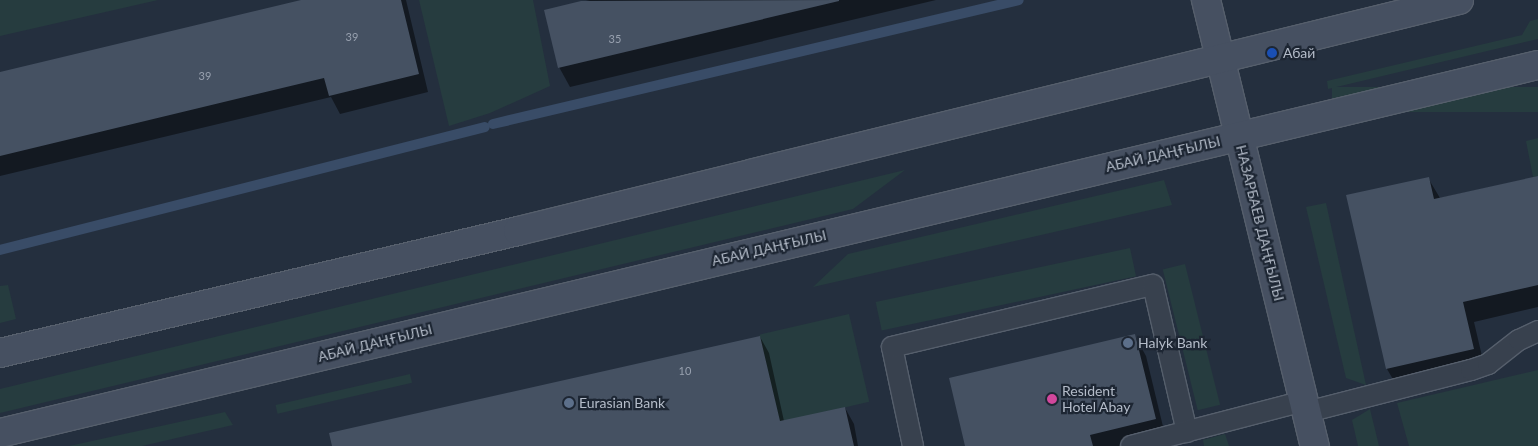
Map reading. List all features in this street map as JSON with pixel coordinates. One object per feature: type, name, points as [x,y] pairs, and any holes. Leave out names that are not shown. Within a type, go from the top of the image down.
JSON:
[{"type":"main road","name":"НАЗАРБАЕВ ДАҢҒЫЛЫ","points":[[1206,0],[1315,446]]},
{"type":"main road","points":[[0,353],[518,231],[1458,0]]},
{"type":"main road","name":"АБАЙ ДАҢҒЫЛЫ","points":[[0,433],[1538,65]]},
{"type":"lane","points":[[913,446],[892,347],[1153,285],[1187,432]]},
{"type":"lane","points":[[1131,446],[1472,370],[1488,364],[1519,340],[1538,331]]},
{"type":"green space","points":[[0,0],[158,0],[0,36]]},
{"type":"green space","points":[[419,0],[533,0],[550,86],[490,113],[449,126]]},
{"type":"green space","points":[[1538,19],[1538,39],[1328,89],[1327,81],[1522,35],[1530,21]]},
{"type":"green space","points":[[1332,87],[1538,87],[1538,112],[1332,112]]},
{"type":"green space","points":[[1538,138],[1538,176],[1533,177],[1526,141]]},
{"type":"green space","points":[[905,170],[853,209],[0,413],[0,389]]},
{"type":"green space","points":[[1164,180],[1172,205],[813,287],[848,254]]},
{"type":"green space","points":[[1326,203],[1366,385],[1346,378],[1306,207]]},
{"type":"green space","points":[[1130,248],[1136,276],[882,330],[876,302]]},
{"type":"green space","points":[[1185,264],[1220,405],[1198,410],[1163,270]]},
{"type":"green space","points":[[8,285],[16,319],[0,323],[0,286]]},
{"type":"green space","points":[[849,314],[869,402],[780,422],[759,335]]},
{"type":"green space","points":[[1538,370],[1538,446],[1409,446],[1397,403]]},
{"type":"green space","points":[[410,374],[412,383],[278,414],[276,405]]},
{"type":"green space","points":[[1370,409],[1379,446],[1358,446],[1352,420]]},
{"type":"green space","points":[[225,412],[233,425],[142,446],[69,446]]},
{"type":"green space","points":[[1225,434],[1229,446],[1204,446],[1203,440]]},
{"type":"building","points":[[301,0],[401,0],[419,74],[329,96],[324,78],[0,156],[0,72]]},
{"type":"building","points":[[839,0],[558,68],[544,10],[581,1]]},
{"type":"building","points":[[1538,176],[1538,285],[1463,302],[1474,349],[1386,369],[1346,195],[1429,177],[1434,199]]},
{"type":"building","name":"Resident Hotel Abay","points":[[1135,334],[1156,419],[1090,435],[1093,446],[965,446],[949,378]]},
{"type":"building","points":[[760,336],[780,421],[845,407],[854,446],[332,446],[329,433]]},
{"type":"waterway","points":[[493,124],[1019,0]]},
{"type":"waterway","points":[[0,250],[485,127]]},
{"type":"place","name":"Абай","points":[[1272,53]]},
{"type":"place","name":"Halyk Bank","points":[[1128,343]]},
{"type":"place","name":"Resident Hotel Abay","points":[[1052,399]]},
{"type":"place","name":"Eurasian Bank","points":[[569,403]]}]
